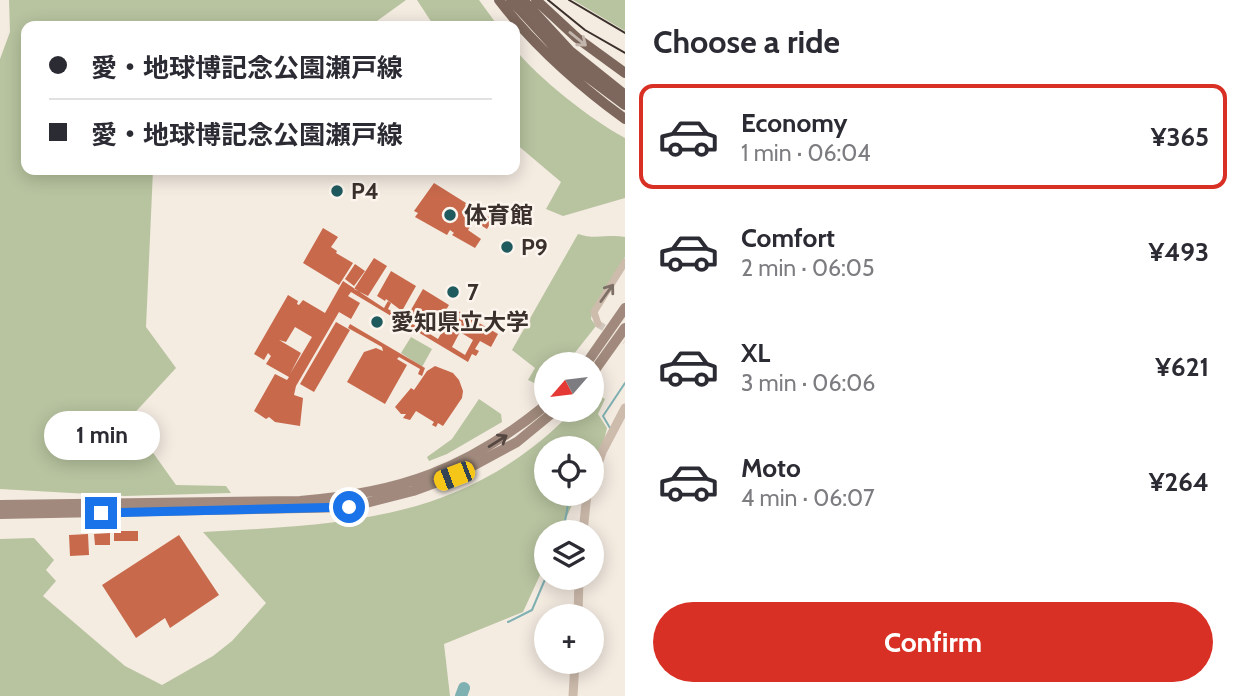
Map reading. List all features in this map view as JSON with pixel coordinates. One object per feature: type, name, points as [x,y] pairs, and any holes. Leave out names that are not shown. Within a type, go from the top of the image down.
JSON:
[{"type":"main road","points":[[499,0],[516,21]]},
{"type":"main road","points":[[511,0],[569,63],[625,105]]},
{"type":"main road","points":[[523,0],[570,51],[625,95]]},
{"type":"main road","points":[[536,0],[577,38],[625,73]]},
{"type":"main road","points":[[520,27],[574,81],[625,119]]},
{"type":"main road","points":[[594,352],[625,308]]},
{"type":"main road","points":[[604,357],[625,328]]},
{"type":"main road","points":[[0,505],[300,501],[348,497],[409,483],[449,468],[507,436],[534,415]]},
{"type":"main road","points":[[0,514],[349,507],[413,491],[454,476],[517,442],[541,422]]},
{"type":"street","points":[[598,324],[594,313],[625,262]]},
{"type":"street","points":[[604,448],[625,408]]},
{"type":"street","points":[[573,696],[574,674]]},
{"type":"green space","points":[[9,0],[406,0],[377,21],[21,21],[21,175],[153,175],[146,327],[176,368],[129,419],[176,485],[226,486],[231,493],[125,496],[0,489],[0,59],[10,32]]},
{"type":"green space","points":[[417,0],[479,0],[494,21],[431,21]]},
{"type":"green space","points":[[573,0],[625,0],[625,31]]},
{"type":"green space","points":[[520,55],[566,98],[625,138],[625,198],[563,216],[546,209],[561,182],[520,147]]},
{"type":"green space","points":[[578,234],[590,237],[625,237],[625,257],[593,309],[591,319],[596,326],[575,352],[534,352],[534,367],[512,350]]},
{"type":"green space","points":[[411,337],[432,349],[422,367],[401,353]]},
{"type":"green space","points":[[534,370],[534,383],[528,380]]},
{"type":"green space","points":[[479,399],[501,414],[502,422],[447,454],[429,461],[427,457],[452,439]]},
{"type":"green space","points":[[561,422],[603,422],[607,428],[604,440],[604,436],[545,436]]},
{"type":"green space","points":[[533,447],[534,506],[572,506],[565,520],[534,520],[534,588],[523,612],[444,644],[450,696],[0,696],[0,539],[34,538],[54,560],[46,570],[56,581],[43,596],[125,666],[162,685],[213,656],[232,641],[266,603],[203,532],[307,525],[403,510],[448,495],[491,475]]},
{"type":"building","name":"体育館","points":[[434,183],[466,203],[465,205],[493,219],[487,229],[474,221],[468,230],[481,239],[475,248],[452,235],[454,233],[450,230],[447,235],[415,217],[418,213],[414,211]]},
{"type":"building","points":[[323,228],[338,237],[331,247],[336,253],[353,263],[339,285],[303,263]]},
{"type":"building","points":[[374,258],[387,266],[368,296],[354,289]]},
{"type":"building","points":[[355,264],[365,271],[354,286],[345,279]]},
{"type":"building","points":[[391,271],[416,286],[402,311],[377,296]]},
{"type":"building","points":[[343,281],[384,308],[388,301],[391,303],[388,309],[416,326],[420,319],[408,315],[423,289],[449,305],[434,330],[424,322],[420,328],[438,339],[455,309],[498,334],[491,347],[480,341],[475,349],[479,351],[476,356],[472,354],[468,362],[351,292],[348,296],[360,303],[351,319],[339,312],[296,386],[294,395],[303,398],[300,426],[275,422],[269,417],[266,419],[254,411],[275,374],[287,380],[289,377],[266,364],[271,356],[268,353],[264,360],[254,354],[288,295],[298,301],[299,305],[303,300],[325,313]],"holes":[[[295,327],[312,337],[290,374],[301,353],[279,340],[286,342]],[[460,332],[473,340],[465,355],[452,347]]]},
{"type":"building","points":[[336,322],[350,330],[314,392],[300,384]]},
{"type":"building","points":[[350,324],[425,368],[422,376],[418,374],[420,369],[399,357],[397,359],[407,365],[385,404],[347,382],[364,352],[376,348],[383,351],[382,347],[348,328]]},
{"type":"building","points":[[435,366],[453,373],[459,380],[463,391],[462,398],[443,426],[438,423],[436,427],[432,425],[434,422],[416,411],[410,420],[403,418],[406,414],[401,414],[395,407],[411,388],[414,390],[427,371]]},
{"type":"building","points":[[114,531],[138,531],[138,541],[114,541]]},
{"type":"building","points":[[110,533],[110,545],[95,545],[94,534]]},
{"type":"building","points":[[88,534],[89,555],[70,556],[69,535]]},
{"type":"building","points":[[179,535],[219,595],[170,628],[165,618],[136,638],[102,585]]},
{"type":"waterway","points":[[610,428],[603,416],[625,383]]},
{"type":"waterway","points":[[565,520],[568,506]]},
{"type":"waterway","points":[[508,622],[532,610],[540,590]]},
{"type":"waterway","points":[[461,696],[464,688]]},
{"type":"tunnel","points":[[598,324],[625,341]]},
{"type":"tram line","points":[[548,0],[585,30],[625,53]]},
{"type":"tram line","points":[[569,0],[625,33]]},
{"type":"place","name":"P4","points":[[337,191]]},
{"type":"place","name":"体育館","points":[[450,215]]},
{"type":"place","name":"P9","points":[[507,247]]},
{"type":"place","name":"7","points":[[453,292]]},
{"type":"place","name":"愛知県立大学","points":[[377,322]]},
{"type":"route","points":[[101,513],[349,507]]}]
